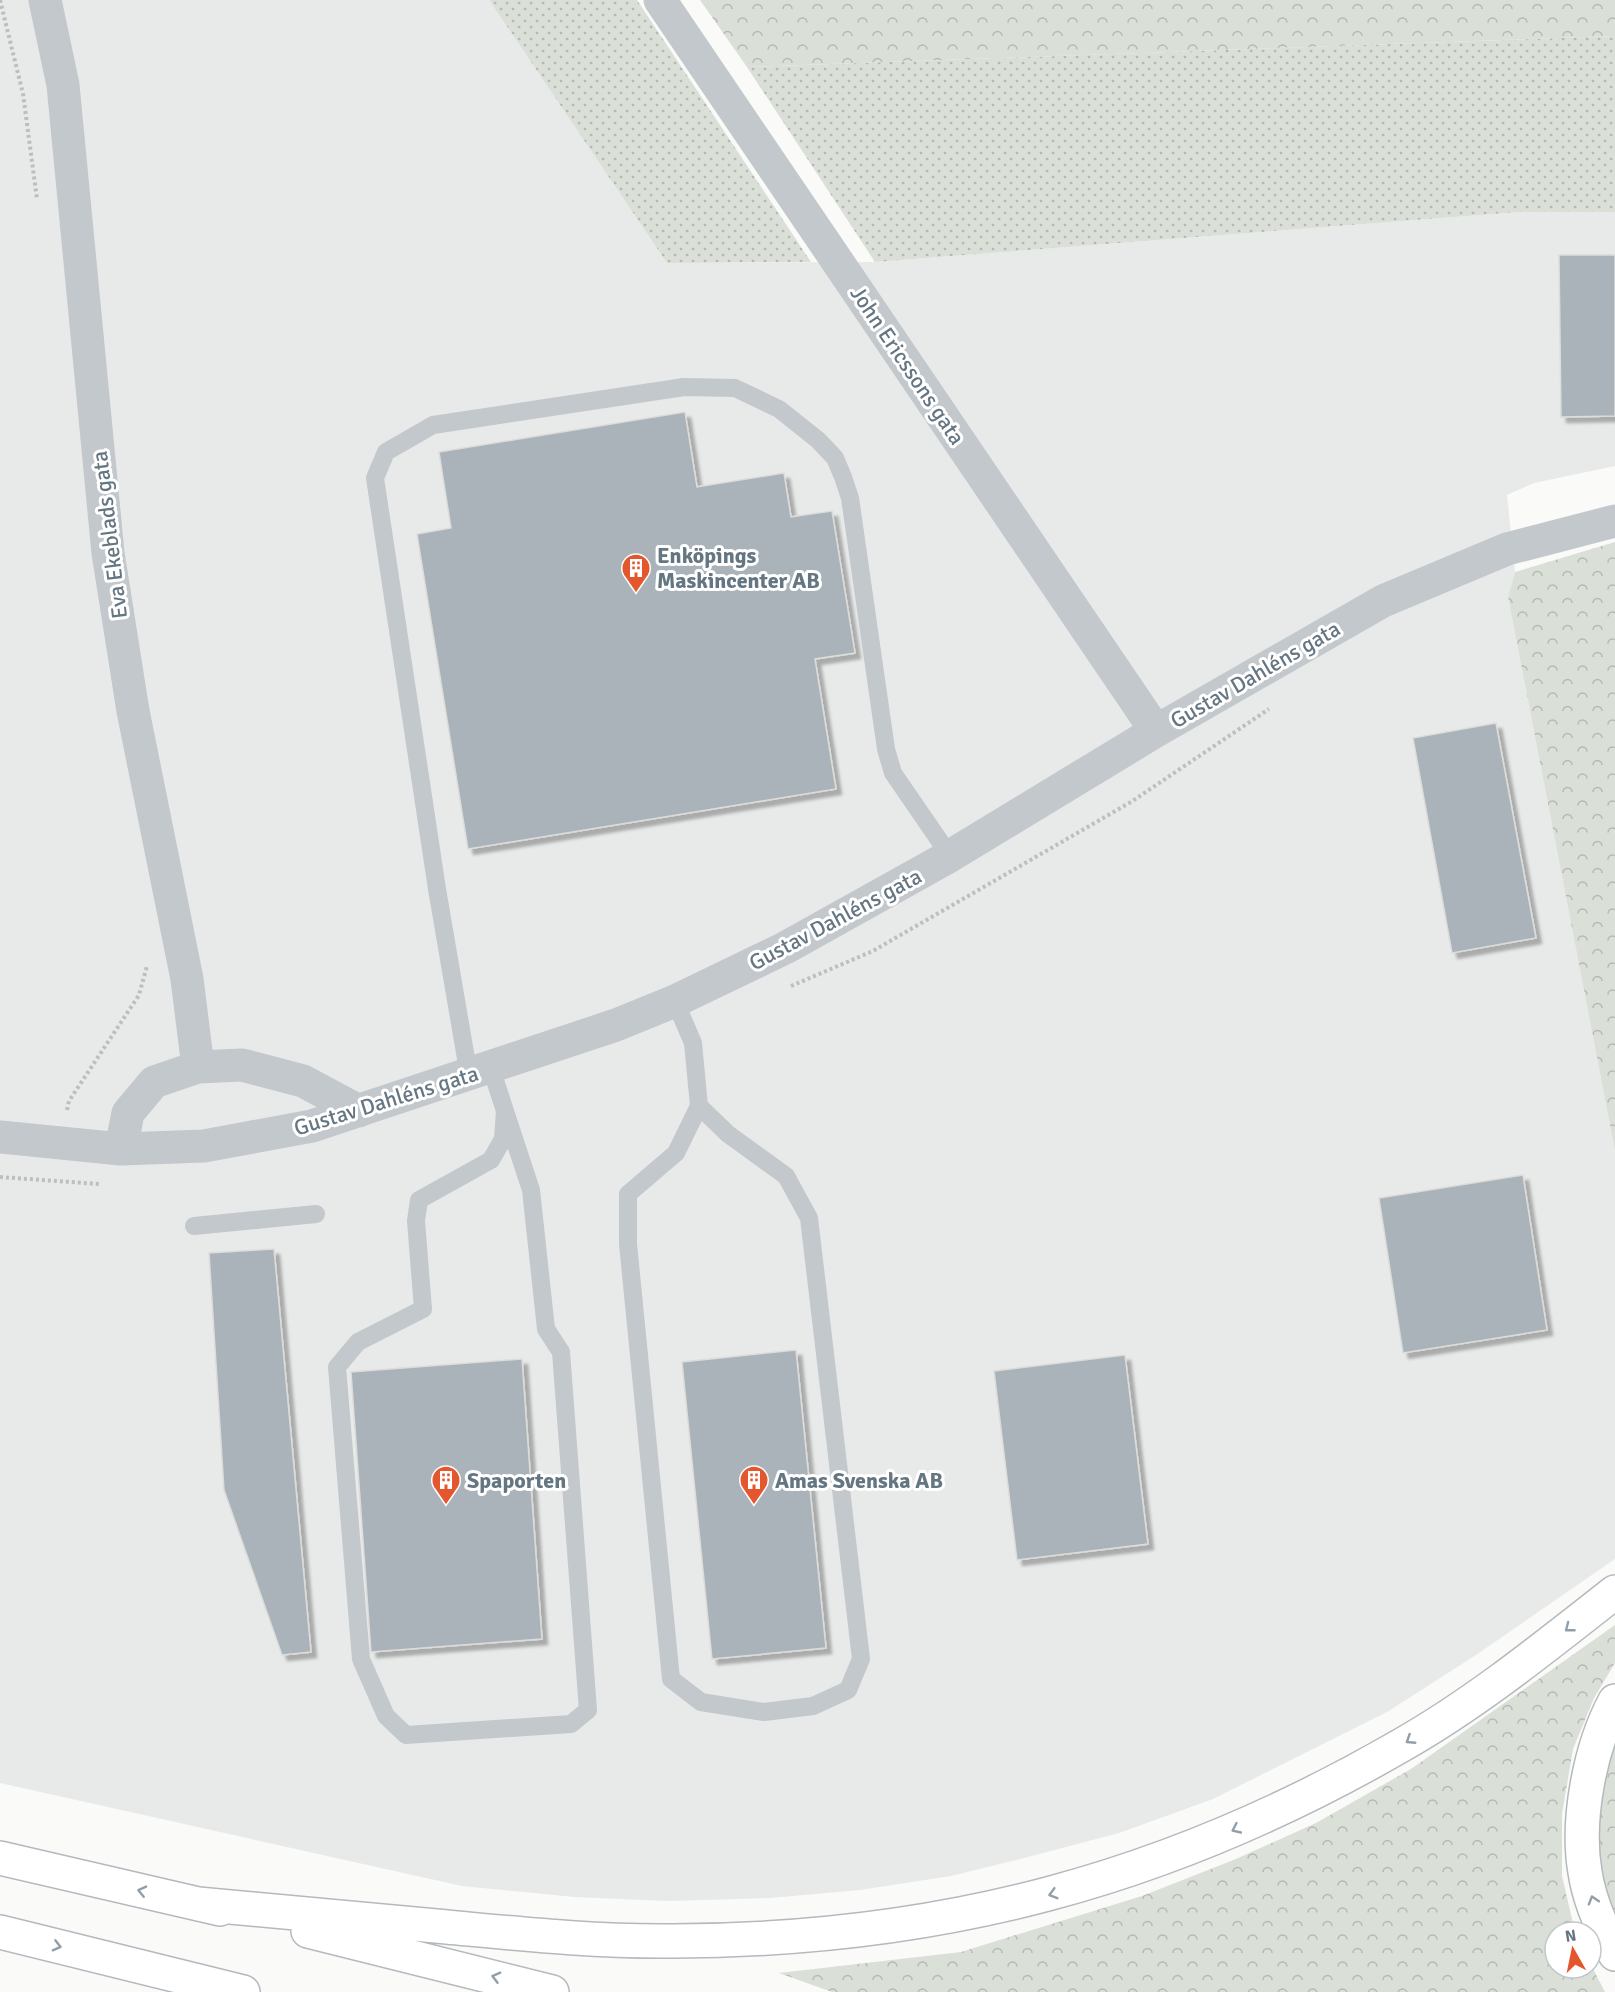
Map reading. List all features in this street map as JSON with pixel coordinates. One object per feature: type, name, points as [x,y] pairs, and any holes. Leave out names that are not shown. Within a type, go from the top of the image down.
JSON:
[{"type":"highway","points":[[198,1904],[569,1939],[670,1941],[793,1937],[867,1930],[956,1917],[1047,1896],[1133,1869],[1229,1833],[1314,1793],[1404,1744],[1488,1687],[1615,1592]]},
{"type":"highway","points":[[1615,1701],[1593,1755],[1584,1813],[1584,1872],[1602,1929],[1615,1954]]},
{"type":"highway","points":[[0,1858],[198,1904],[552,1992]]},
{"type":"highway","points":[[0,1932],[243,1992]]},
{"type":"street","name":"Eva Ekeblads gata","points":[[45,0],[63,86],[108,553],[134,711],[187,979],[198,1067]]},
{"type":"street","name":"John Ericssons gata","points":[[660,0],[1156,730]]},
{"type":"street","name":"Gustav Dahléns gata","points":[[0,1137],[121,1149],[204,1146],[312,1126],[480,1072],[675,1001],[785,948],[950,856],[1156,730],[1383,601],[1507,549],[1615,522]]},
{"type":"street","points":[[121,1149],[128,1113],[154,1082],[198,1067],[242,1065],[303,1081],[359,1111]]},
{"type":"lane","points":[[505,1111],[503,1138],[490,1160],[419,1200],[416,1221],[423,1309],[358,1342],[338,1367],[361,1659],[386,1716],[406,1735],[571,1724],[588,1710],[561,1353],[546,1329],[531,1190],[505,1111],[480,1072],[437,889],[375,478],[386,452],[413,434],[433,425],[684,387],[735,388],[779,410],[810,434],[835,458],[850,498],[886,749],[893,773],[950,856]]},
{"type":"lane","points":[[675,1001],[693,1043],[699,1106],[676,1153],[628,1194],[628,1244],[671,1679],[701,1702],[764,1712],[813,1706],[848,1690],[861,1659],[809,1218],[786,1176],[728,1134],[699,1106]]},
{"type":"lane","points":[[194,1226],[316,1214]]},
{"type":"shaded area","points":[[0,0],[489,0],[667,263],[875,262],[1518,212],[1615,212],[1615,466],[1534,483],[1507,495],[1515,572],[1508,597],[1615,1151],[1615,1559],[1473,1657],[1387,1712],[1213,1799],[1119,1833],[1028,1857],[951,1876],[860,1890],[770,1898],[667,1901],[574,1897],[462,1886],[0,1783]]},
{"type":"green space","points":[[489,0],[637,0],[811,262],[667,263]]},
{"type":"green space","points":[[700,0],[1615,0],[1615,36],[747,67]]},
{"type":"green space","points":[[1615,36],[1615,212],[1518,212],[875,262],[747,67]]},
{"type":"green space","points":[[1615,542],[1615,1151],[1508,597],[1515,572]]},
{"type":"green space","points":[[1615,1625],[1615,1663],[1594,1698],[1573,1749],[1562,1814],[1562,1876],[1572,1920],[1543,1920],[1543,1980],[1599,1980],[1605,1992],[832,1992],[779,1973],[961,1952],[1142,1896],[1236,1859],[1316,1823],[1411,1769]]},
{"type":"green space","points":[[1615,1744],[1615,1925],[1602,1878],[1599,1842],[1601,1806],[1610,1756]]},
{"type":"building","points":[[1559,255],[1615,255],[1615,416],[1561,417]]},
{"type":"building","name":"Enköpings Maskincenter AB","points":[[685,412],[697,487],[784,473],[791,517],[832,511],[855,653],[815,659],[836,789],[468,849],[417,534],[451,528],[439,452]]},
{"type":"building","points":[[1496,723],[1536,938],[1452,953],[1413,738]]},
{"type":"building","points":[[1523,1175],[1547,1330],[1403,1353],[1379,1198]]},
{"type":"building","points":[[274,1249],[311,1652],[282,1655],[224,1490],[209,1253]]},
{"type":"building","name":"Amas Svenska AB","points":[[796,1350],[826,1648],[712,1659],[682,1362]]},
{"type":"building","points":[[1125,1355],[1148,1544],[1017,1560],[994,1371]]},
{"type":"building","name":"Spaporten","points":[[522,1359],[542,1639],[371,1652],[351,1372]]},
{"type":"place","name":"Enköpings Maskincenter AB","points":[[636,594]]},
{"type":"place","name":"Spaporten","points":[[446,1506]]},
{"type":"place","name":"Amas Svenska AB","points":[[754,1506]]}]
